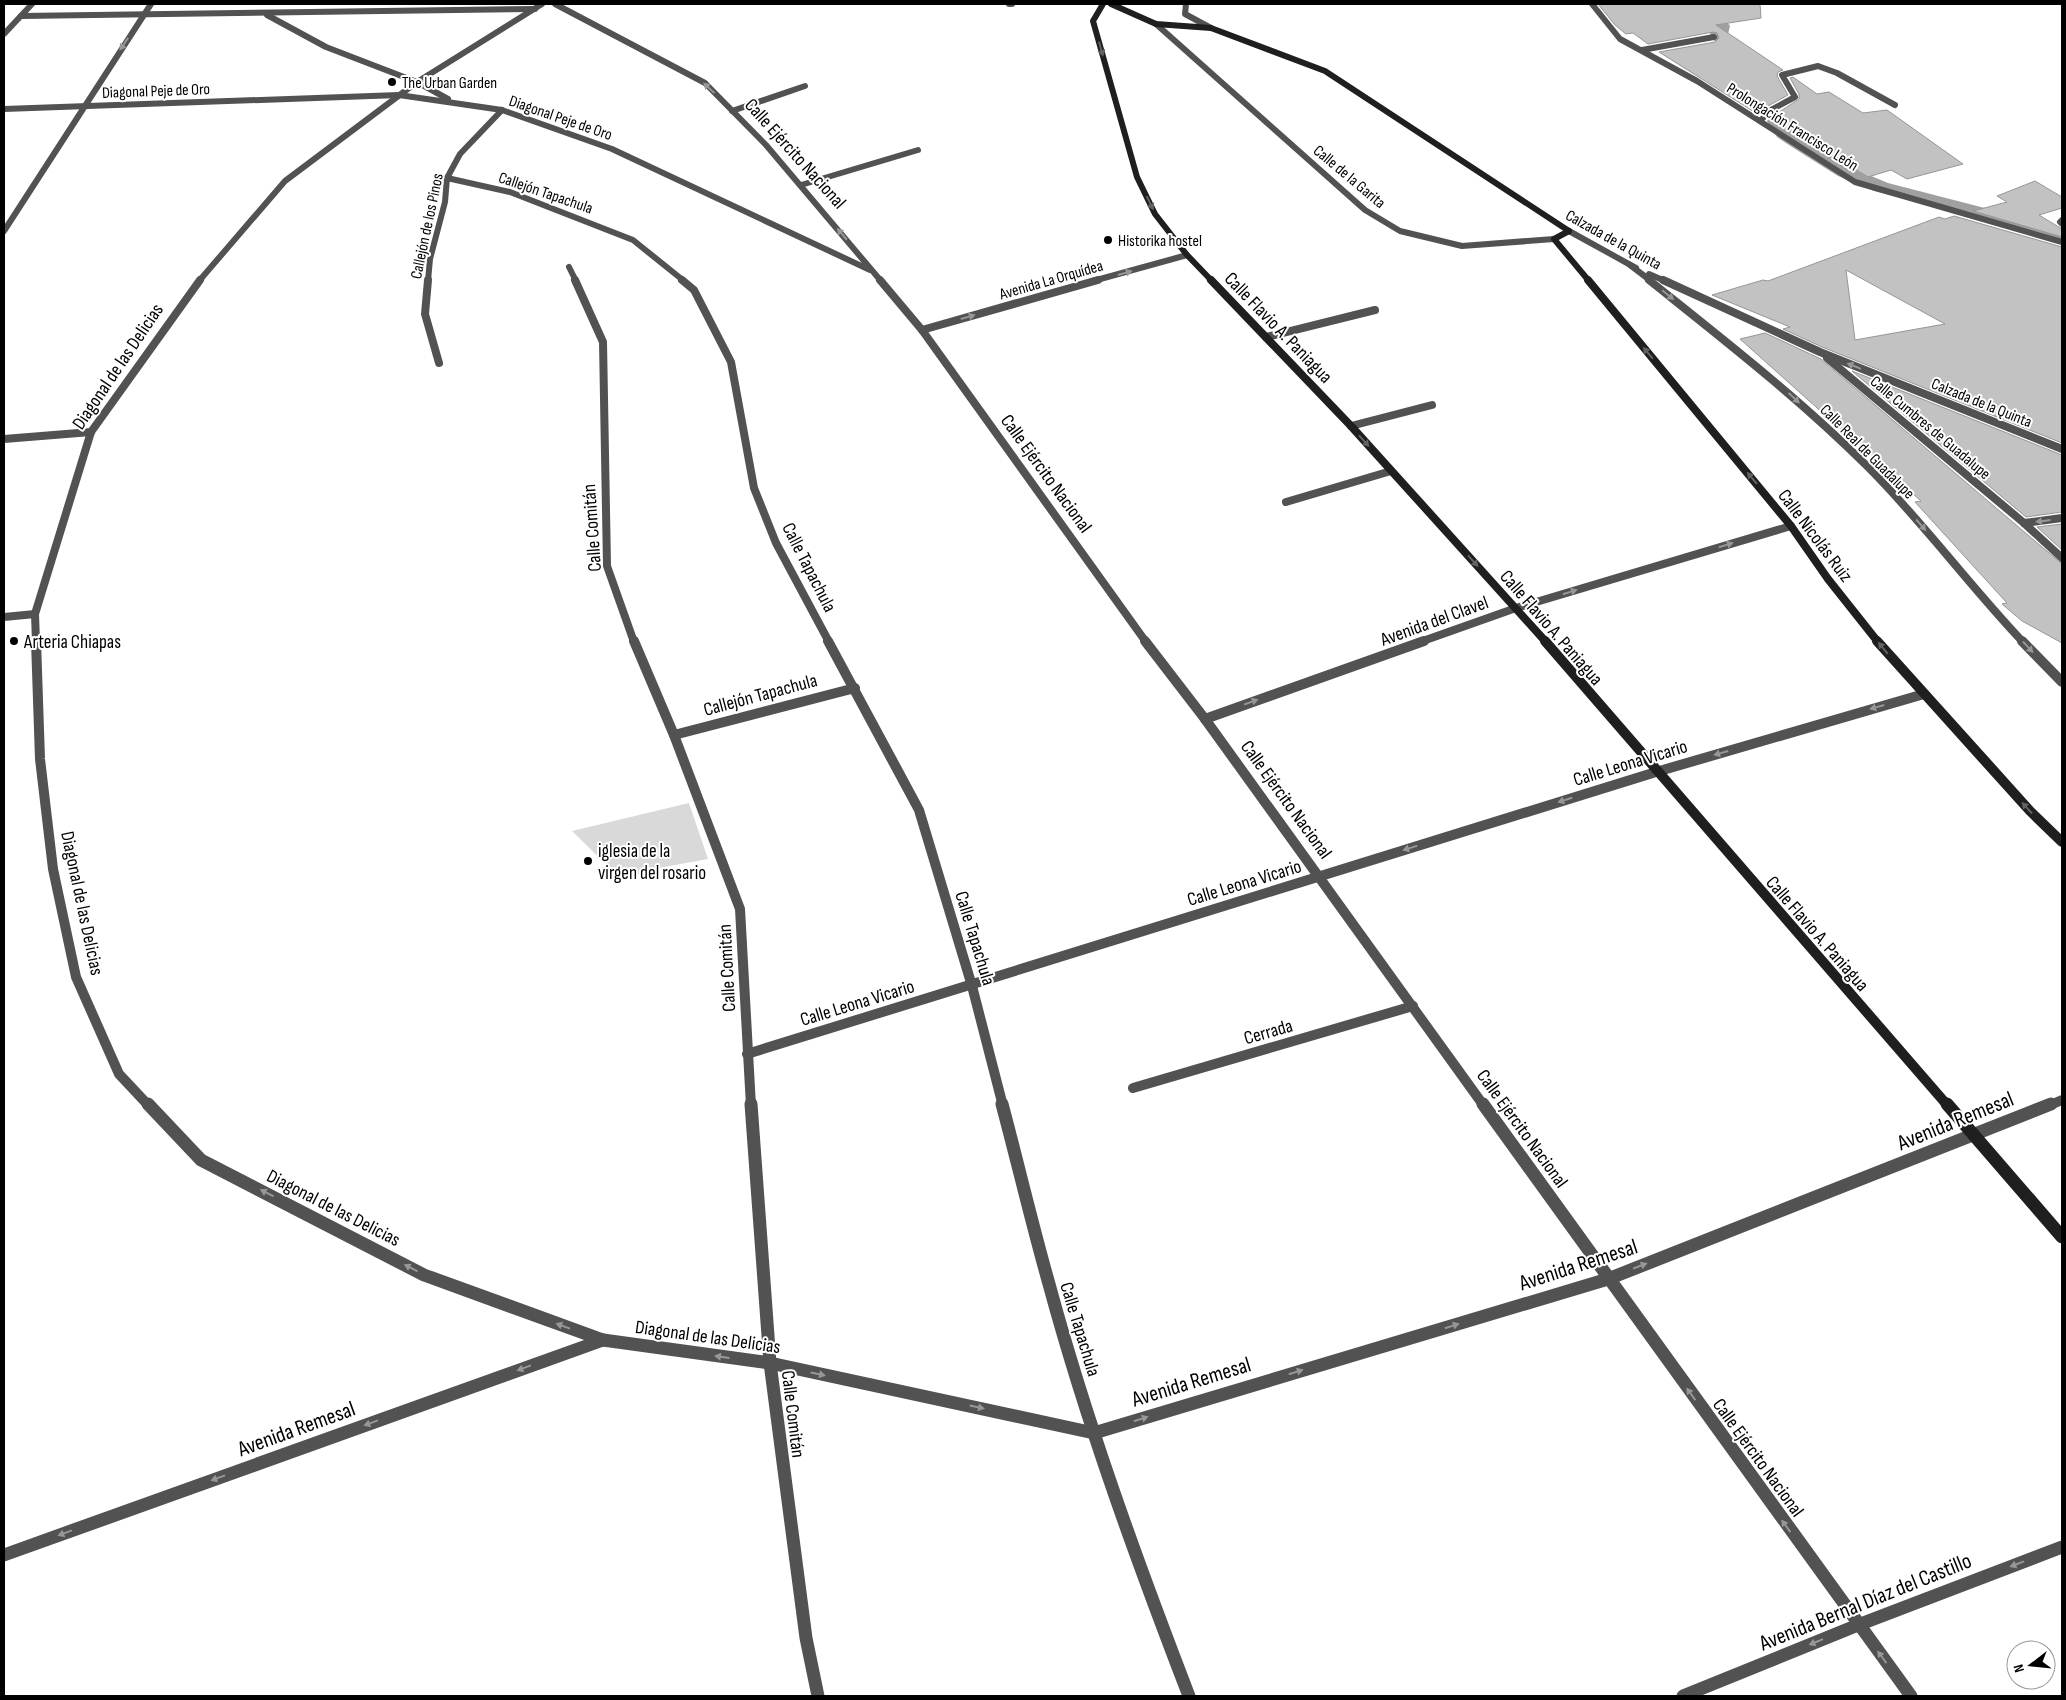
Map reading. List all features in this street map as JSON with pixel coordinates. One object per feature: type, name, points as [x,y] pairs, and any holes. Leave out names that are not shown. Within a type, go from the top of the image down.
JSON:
[{"type":"street","points":[[4,34],[32,4]]},
{"type":"street","points":[[4,231],[82,106],[151,4]]},
{"type":"street","name":"Calle Ejército Nacional","points":[[555,4],[705,83],[802,185],[922,330],[1130,621],[1205,719],[1910,1696]]},
{"type":"street","name":"Calle Flavio A. Paniagua","points":[[1103,4],[1093,21],[1137,177],[1155,214],[1187,255],[1351,426],[1516,608],[1656,772],[1975,1135],[2062,1238]]},
{"type":"street","name":"Calle de la Garita","points":[[1111,4],[1156,24],[1365,210],[1400,231],[1462,246],[1554,239],[1569,231]]},
{"type":"street","name":"Calzada de la Quinta","points":[[1186,4],[1185,14],[1211,28],[1324,70],[1569,231],[1630,265],[1690,295],[1820,352],[2062,449]]},
{"type":"street","name":"Prolongación Francisco León","points":[[1592,4],[1620,39],[1697,81],[1855,182],[2062,242]]},
{"type":"street","points":[[21,16],[507,11],[540,6]]},
{"type":"street","name":"Diagonal de las Delicias","points":[[540,6],[417,82],[285,181],[191,291],[91,432],[35,614],[40,759],[53,869],[76,977],[119,1074],[201,1160],[424,1275],[603,1340],[770,1363],[1094,1432]]},
{"type":"street","points":[[267,14],[326,47],[417,82],[454,102]]},
{"type":"street","name":"Calle de la Garita","points":[[1156,24],[1211,28]]},
{"type":"street","points":[[1642,50],[1714,37]]},
{"type":"street","points":[[1760,121],[1772,110],[1795,97],[1782,75],[1818,66],[1837,73],[1895,105]]},
{"type":"street","points":[[732,111],[805,86]]},
{"type":"street","name":"Diagonal Peje de Oro","points":[[4,109],[399,95],[502,110],[612,149],[873,271]]},
{"type":"street","name":"Callejón de los Pinos","points":[[439,363],[425,314],[430,259],[445,202],[447,178],[460,154],[502,110]]},
{"type":"street","points":[[802,185],[918,150]]},
{"type":"street","name":"Callejón Tapachula","points":[[447,178],[510,192],[633,240]]},
{"type":"street","points":[[2062,220],[2060,222],[2062,224]]},
{"type":"street","name":"Calle Nicolás Ruiz","points":[[1554,239],[1791,526],[1828,579],[1890,657],[2030,811],[2062,842]]},
{"type":"street","name":"Calle Tapachula","points":[[633,240],[694,290],[732,362],[754,488],[776,543],[920,810],[972,986],[1049,1285],[1094,1432],[1188,1696]]},
{"type":"street","name":"Avenida La Orquídea","points":[[922,330],[1187,255]]},
{"type":"street","name":"Calle Real de Guadalupe","points":[[1630,265],[1774,380],[1846,446],[1898,498],[2062,682]]},
{"type":"street","name":"Calle Comitán","points":[[569,267],[602,342],[607,566],[642,664],[674,735],[740,909],[747,1054],[770,1363],[806,1638],[818,1696]]},
{"type":"street","points":[[1266,338],[1375,310]]},
{"type":"street","name":"Calle Cumbres de Guadalupe","points":[[1820,352],[2024,523],[2062,558]]},
{"type":"street","points":[[1351,426],[1432,405]]},
{"type":"street","points":[[4,439],[91,432]]},
{"type":"street","points":[[1286,502],[1391,471]]},
{"type":"street","points":[[2024,523],[2062,518]]},
{"type":"street","name":"Avenida del Clavel","points":[[1205,719],[1516,608],[1791,526]]},
{"type":"street","points":[[4,617],[35,614]]},
{"type":"street","name":"Callejón Tapachula","points":[[674,735],[855,688]]},
{"type":"street","name":"Calle Leona Vicario","points":[[747,1054],[972,986],[1656,772],[1924,694]]},
{"type":"street","name":"Cerrada","points":[[1133,1088],[1413,1006]]},
{"type":"street","name":"Avenida Remesal","points":[[1094,1432],[1608,1279],[2062,1100]]},
{"type":"street","name":"Avenida Remesal","points":[[4,1555],[603,1340]]},
{"type":"street","name":"Avenida Bernal Díaz del Castillo","points":[[1683,1696],[1858,1625],[2062,1547]]},
{"type":"shaded area","points":[[689,803],[708,859],[659,868],[621,879],[572,831]]},
{"type":"building","points":[[1598,4],[1760,4],[1761,18],[1716,25],[1783,70],[1778,72],[1777,76],[1788,95],[1768,106],[1759,115],[1659,52],[1715,42],[1719,38],[1717,33],[1713,32],[1648,44],[1633,33],[1626,34],[1615,25]]},
{"type":"building","points":[[1793,77],[1817,94],[1829,92],[1863,113],[1887,110],[1963,164],[1907,179],[1891,170],[1868,177],[1770,118],[1799,99],[1799,94],[1790,78]]},
{"type":"building","points":[[2035,181],[2062,197],[2062,208],[2039,215],[2062,229],[2062,237],[1973,211],[2007,202],[1997,196]]},
{"type":"building","points":[[1954,216],[2062,247],[2062,443],[1822,347],[1783,329],[1790,327],[1712,295],[1763,280],[1768,281],[1939,217],[1945,219]],"holes":[[[1846,270],[1945,324],[1855,340]]]},
{"type":"building","points":[[1765,333],[1821,359],[2062,564],[2062,643],[2022,621],[2002,604],[2007,603],[1915,502],[1921,501],[1740,339]]},
{"type":"building","points":[[1852,371],[2062,455],[2062,512],[2026,517]]},
{"type":"building","points":[[2062,524],[2062,550],[2037,527]]},
{"type":"waterway","points":[[1682,4],[1721,26],[1719,34],[1740,66]]},
{"type":"waterway","points":[[1777,121],[1784,133],[1799,143],[1845,172],[1881,187],[2062,234]]},
{"type":"place","name":"The Urban Garden","points":[[392,82]]},
{"type":"place","name":"Historika hostel","points":[[1108,240]]},
{"type":"place","name":"Arteria Chiapas","points":[[14,641]]},
{"type":"place","name":"iglesia de la virgen del rosario","points":[[588,861]]}]
